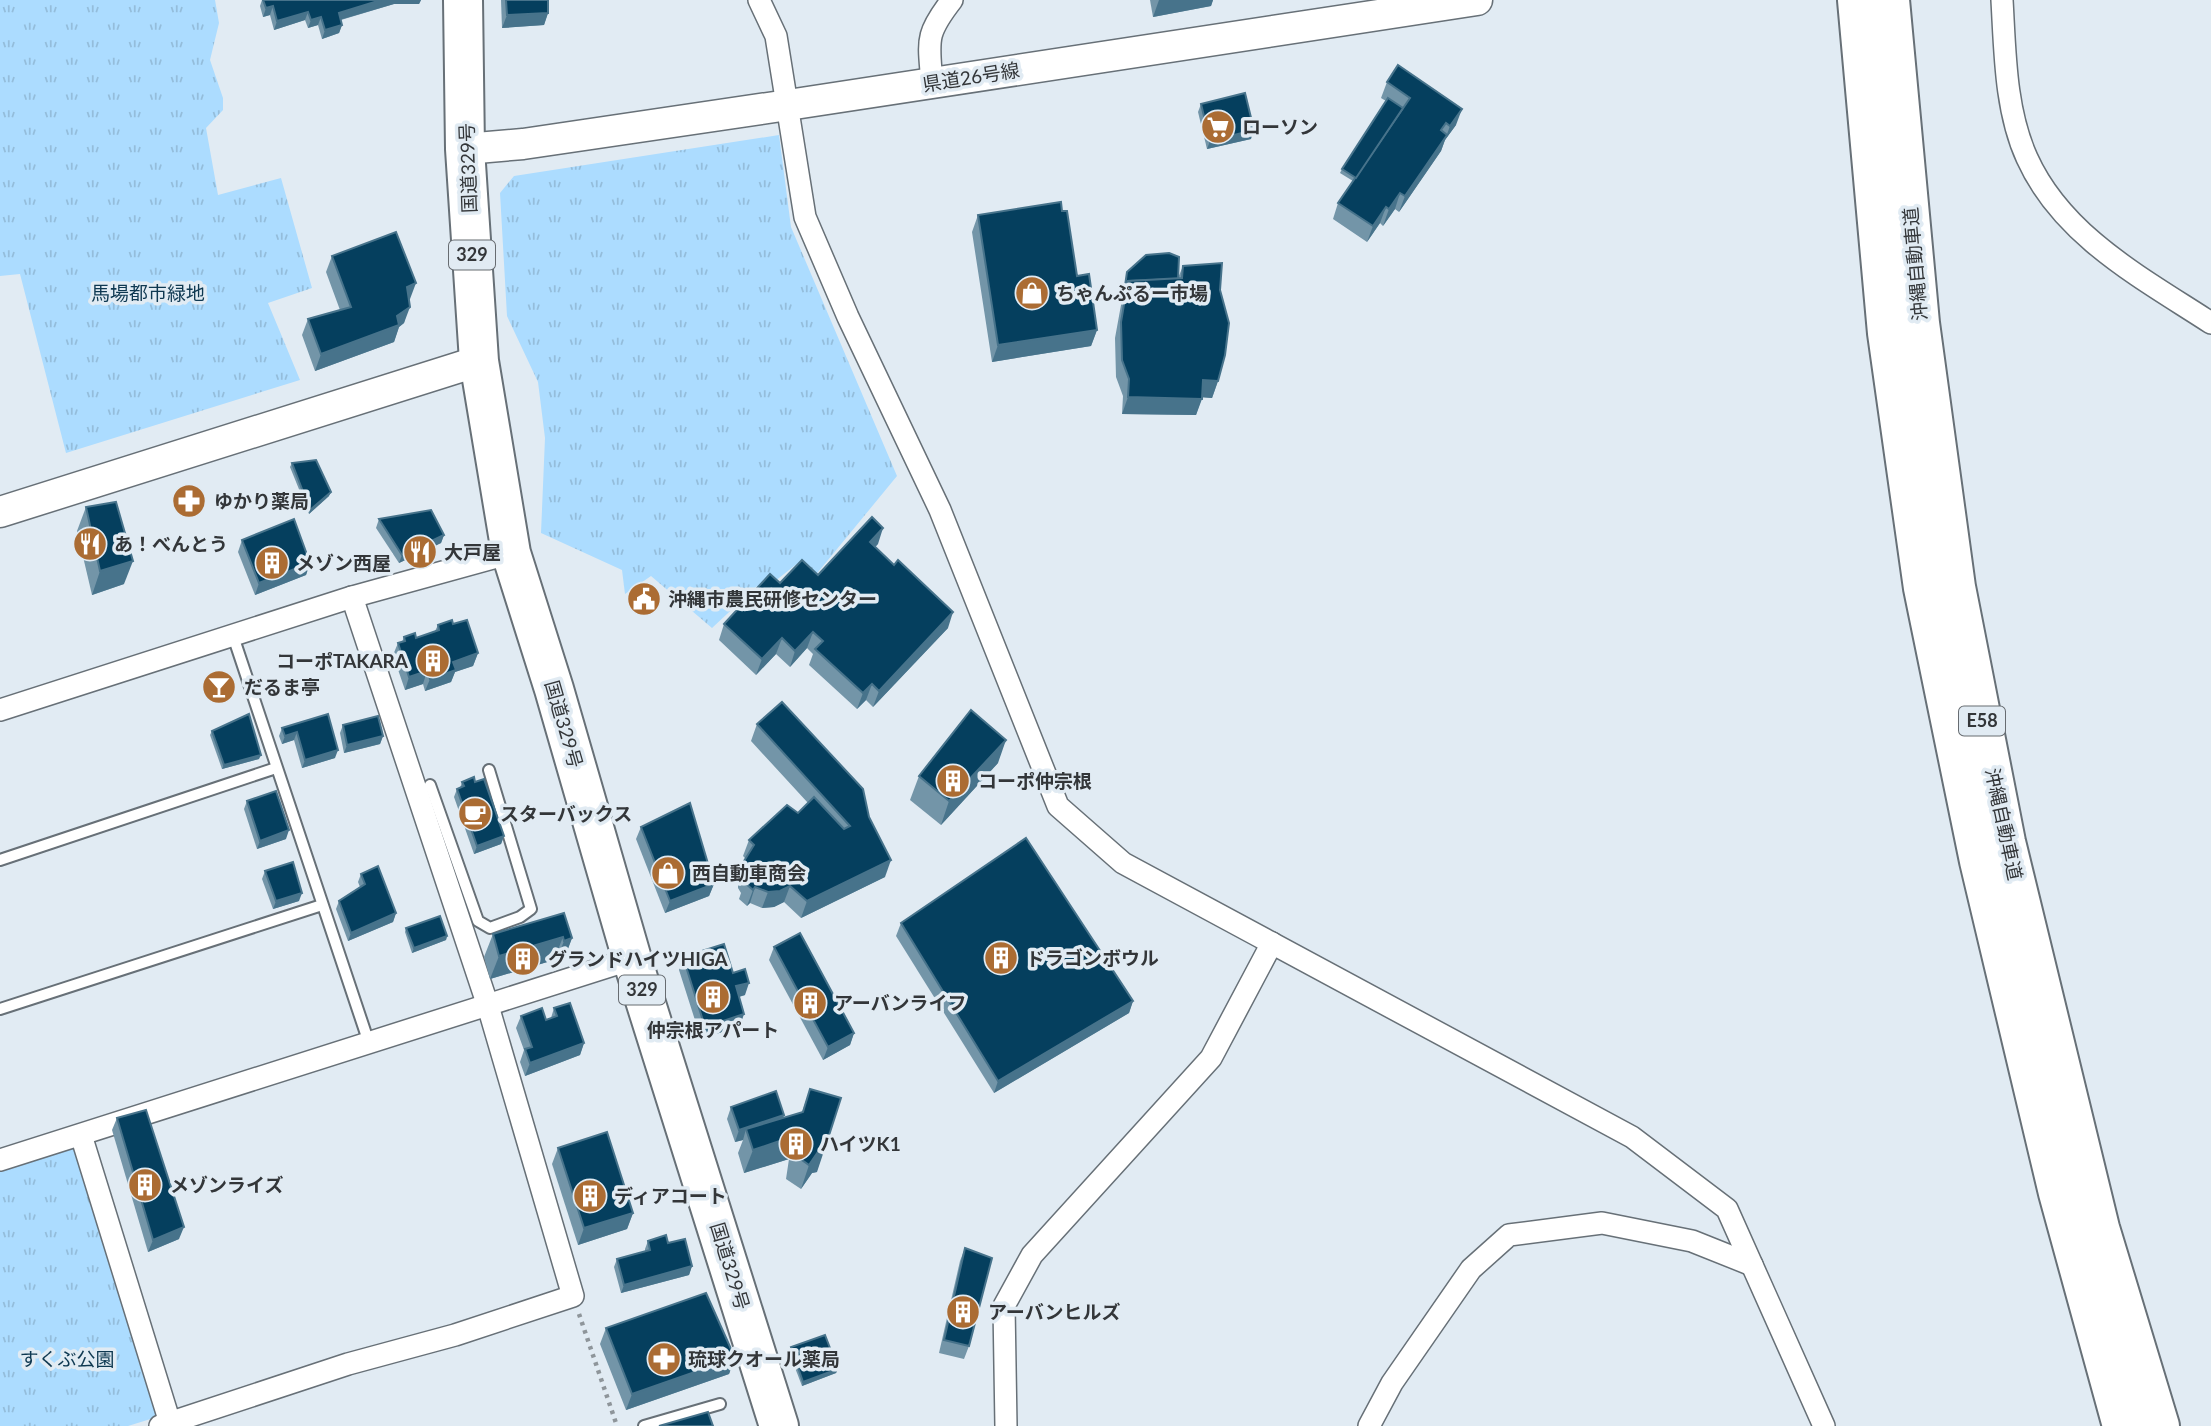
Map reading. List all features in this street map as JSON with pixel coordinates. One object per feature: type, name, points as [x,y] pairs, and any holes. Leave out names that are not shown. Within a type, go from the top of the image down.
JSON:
[{"type":"highway","name":"国道329号","points":[[463,0],[466,149],[479,361],[511,553],[554,689],[632,959],[779,1426]]},
{"type":"highway","name":"沖縄自動車道","points":[[1857,0],[1887,333],[1923,588],[1979,862],[2058,1193],[2122,1426]]},
{"type":"highway","name":"沖縄自動車道","points":[[1890,0],[1920,323],[1956,587],[2006,842],[2100,1228],[2160,1426]]},
{"type":"highway","points":[[2058,1193],[2055,1258],[2098,1426]]},
{"type":"main road","name":"県道26号線","points":[[466,149],[513,145],[932,84],[1477,0]]},
{"type":"main road","points":[[0,512],[479,361]]},
{"type":"street","points":[[759,0],[776,36],[805,217],[848,317],[940,510],[1058,806],[1123,863],[1632,1137],[1727,1209],[1824,1426]]},
{"type":"street","points":[[932,84],[928,40],[934,24],[952,0]]},
{"type":"street","points":[[2002,0],[2010,97],[2017,128],[2026,158],[2048,194],[2071,223],[2100,248],[2211,323]]},
{"type":"street","points":[[0,710],[352,597],[511,553]]},
{"type":"street","points":[[81,1135],[167,1425],[348,1364],[455,1335],[573,1296],[488,1006],[352,597]]},
{"type":"street","points":[[1006,1426],[1004,1306],[1032,1255],[1210,1058],[1272,943]]},
{"type":"street","points":[[0,1160],[632,959]]},
{"type":"street","points":[[1369,1426],[1392,1383],[1471,1269],[1509,1235],[1602,1223],[1692,1241],[1752,1265]]},
{"type":"lane","points":[[233,636],[369,1043]]},
{"type":"lane","points":[[0,860],[276,768]]},
{"type":"lane","points":[[430,785],[478,921],[491,928],[520,918],[531,909],[489,770]]},
{"type":"lane","points":[[0,1009],[323,905]]},
{"type":"lane","points":[[644,1426],[720,1404]]},
{"type":"path","points":[[573,1296],[617,1426]]},
{"type":"green space","name":"馬場都市緑地","points":[[0,0],[215,0],[219,23],[210,60],[223,98],[223,110],[206,128],[218,195],[281,178],[312,288],[268,303],[300,380],[66,453],[20,274],[0,276]]},
{"type":"green space","points":[[779,135],[791,227],[897,476],[814,577],[798,563],[765,589],[757,586],[712,628],[651,576],[625,594],[622,570],[541,533],[545,438],[538,382],[507,316],[500,193],[514,176]]},
{"type":"green space","name":"すくぶ公園","points":[[75,1148],[157,1417],[128,1426],[0,1426],[0,1172]]},
{"type":"building","points":[[263,0],[381,0],[339,13],[342,25],[325,30],[321,17],[311,20],[308,12],[277,21],[273,6],[266,8]]},
{"type":"building","points":[[506,0],[548,0],[548,13],[507,15]]},
{"type":"building","points":[[1398,65],[1462,109],[1450,126],[1446,123],[1441,130],[1447,135],[1405,196],[1400,193],[1373,226],[1338,203],[1410,98],[1387,82]]},
{"type":"building","points":[[1245,93],[1254,130],[1210,141],[1201,104]]},
{"type":"building","points":[[1388,98],[1403,108],[1356,178],[1342,169]]},
{"type":"building","points":[[1061,202],[1062,211],[1067,211],[1077,276],[1089,274],[1097,330],[998,345],[978,215]]},
{"type":"building","points":[[396,232],[416,283],[407,287],[410,307],[397,316],[399,325],[321,354],[308,319],[351,307],[332,256]]},
{"type":"building","points":[[1169,253],[1179,257],[1178,279],[1128,281],[1124,293],[1127,272],[1146,255]]},
{"type":"building","points":[[1222,263],[1220,290],[1229,323],[1218,381],[1203,380],[1202,399],[1128,397],[1129,379],[1122,360],[1121,322],[1128,281],[1182,278],[1183,266]]},
{"type":"building","points":[[316,460],[331,492],[310,510],[292,463]]},
{"type":"building","points":[[116,502],[133,561],[100,571],[86,507]]},
{"type":"building","points":[[431,510],[444,535],[402,555],[379,519]]},
{"type":"building","points":[[872,517],[883,528],[870,542],[894,565],[898,560],[953,612],[879,691],[872,684],[863,693],[815,649],[823,641],[813,632],[795,651],[782,638],[762,659],[724,624],[770,574],[780,583],[802,560],[818,575]]},
{"type":"building","name":"メゾン西屋","points":[[294,519],[310,563],[259,583],[242,540]]},
{"type":"building","name":"コーポTAKARA","points":[[452,620],[453,624],[467,620],[478,653],[453,662],[456,670],[430,679],[427,671],[409,677],[398,643],[405,641],[404,637],[415,633],[416,638],[439,630],[438,625]]},
{"type":"building","points":[[782,702],[863,789],[869,817],[891,860],[807,901],[790,886],[780,891],[768,892],[755,887],[753,890],[745,883],[747,878],[744,861],[754,845],[749,840],[787,805],[798,813],[814,797],[844,829],[850,826],[757,724]]},
{"type":"building","points":[[971,710],[1006,740],[949,801],[919,776]]},
{"type":"building","points":[[249,714],[261,755],[224,765],[212,731]]},
{"type":"building","points":[[328,714],[338,750],[305,760],[297,732],[285,736],[282,728]]},
{"type":"building","points":[[378,716],[383,736],[347,745],[343,725]]},
{"type":"building","points":[[474,777],[475,782],[484,779],[504,836],[477,846],[457,789],[464,786],[462,782]]},
{"type":"building","points":[[276,791],[289,830],[260,841],[247,801]]},
{"type":"building","points":[[690,803],[714,884],[670,901],[641,827]]},
{"type":"building","name":"ドラゴンボウル","points":[[1026,838],[1133,1001],[998,1081],[901,923]]},
{"type":"building","points":[[293,862],[302,893],[276,901],[265,871]]},
{"type":"building","points":[[378,866],[396,913],[351,933],[339,901],[365,884],[361,874]]},
{"type":"building","points":[[564,913],[572,938],[564,941],[563,937],[499,956],[493,934]]},
{"type":"building","points":[[440,916],[447,936],[414,948],[406,928]]},
{"type":"building","name":"アーバンライフ","points":[[800,933],[854,1033],[828,1047],[774,947]]},
{"type":"building","name":"仲宗根アパート","points":[[724,944],[733,973],[745,969],[749,983],[736,986],[744,1014],[705,1027],[683,957]]},
{"type":"building","points":[[570,1003],[584,1043],[530,1063],[525,1049],[532,1047],[521,1016],[542,1008],[546,1020],[557,1016],[554,1008]]},
{"type":"building","points":[[810,1089],[841,1098],[825,1148],[820,1149],[809,1165],[795,1155],[797,1135],[753,1150],[746,1129],[803,1112]]},
{"type":"building","points":[[776,1091],[784,1115],[739,1130],[731,1107]]},
{"type":"building","name":"メゾンライズ","points":[[146,1110],[184,1227],[153,1240],[117,1118]]},
{"type":"building","name":"ディアコート","points":[[607,1132],[633,1213],[584,1228],[558,1148]]},
{"type":"building","points":[[666,1235],[668,1243],[685,1239],[692,1266],[624,1285],[617,1259],[650,1250],[648,1241]]},
{"type":"building","name":"アーバンヒルズ","points":[[965,1248],[992,1258],[969,1346],[944,1340]]},
{"type":"building","name":"琉球クオール薬局","points":[[706,1293],[735,1358],[632,1394],[606,1328]]},
{"type":"building","points":[[825,1335],[838,1369],[803,1382],[791,1347]]},
{"type":"building","points":[[708,1412],[713,1426],[659,1426]]},
{"type":"place","name":"ローソン","points":[[1218,127]]},
{"type":"place","name":"ちゃんぷるー市場","points":[[1032,293]]},
{"type":"place","name":"ゆかり薬局","points":[[189,501]]},
{"type":"place","name":"あ！べんとう","points":[[90,544]]},
{"type":"place","name":"大戸屋","points":[[420,552]]},
{"type":"place","name":"メゾン西屋","points":[[272,563]]},
{"type":"place","name":"沖縄市農民研修センター","points":[[644,599]]},
{"type":"place","name":"コーポTAKARA","points":[[433,661]]},
{"type":"place","name":"だるま亭","points":[[219,687]]},
{"type":"place","name":"コーポ仲宗根","points":[[953,781]]},
{"type":"place","name":"スターバックス","points":[[475,814]]},
{"type":"place","name":"西自動車商会","points":[[668,873]]},
{"type":"place","name":"ドラゴンボウル","points":[[1001,958]]},
{"type":"place","name":"グランドハイツHIGA","points":[[523,959]]},
{"type":"place","name":"仲宗根アパート","points":[[713,997]]},
{"type":"place","name":"アーバンライフ","points":[[810,1003]]},
{"type":"place","name":"ハイツK1","points":[[796,1144]]},
{"type":"place","name":"メゾンライズ","points":[[145,1185]]},
{"type":"place","name":"ディアコート","points":[[590,1196]]},
{"type":"place","name":"アーバンヒルズ","points":[[963,1312]]},
{"type":"place","name":"琉球クオール薬局","points":[[664,1359]]}]
